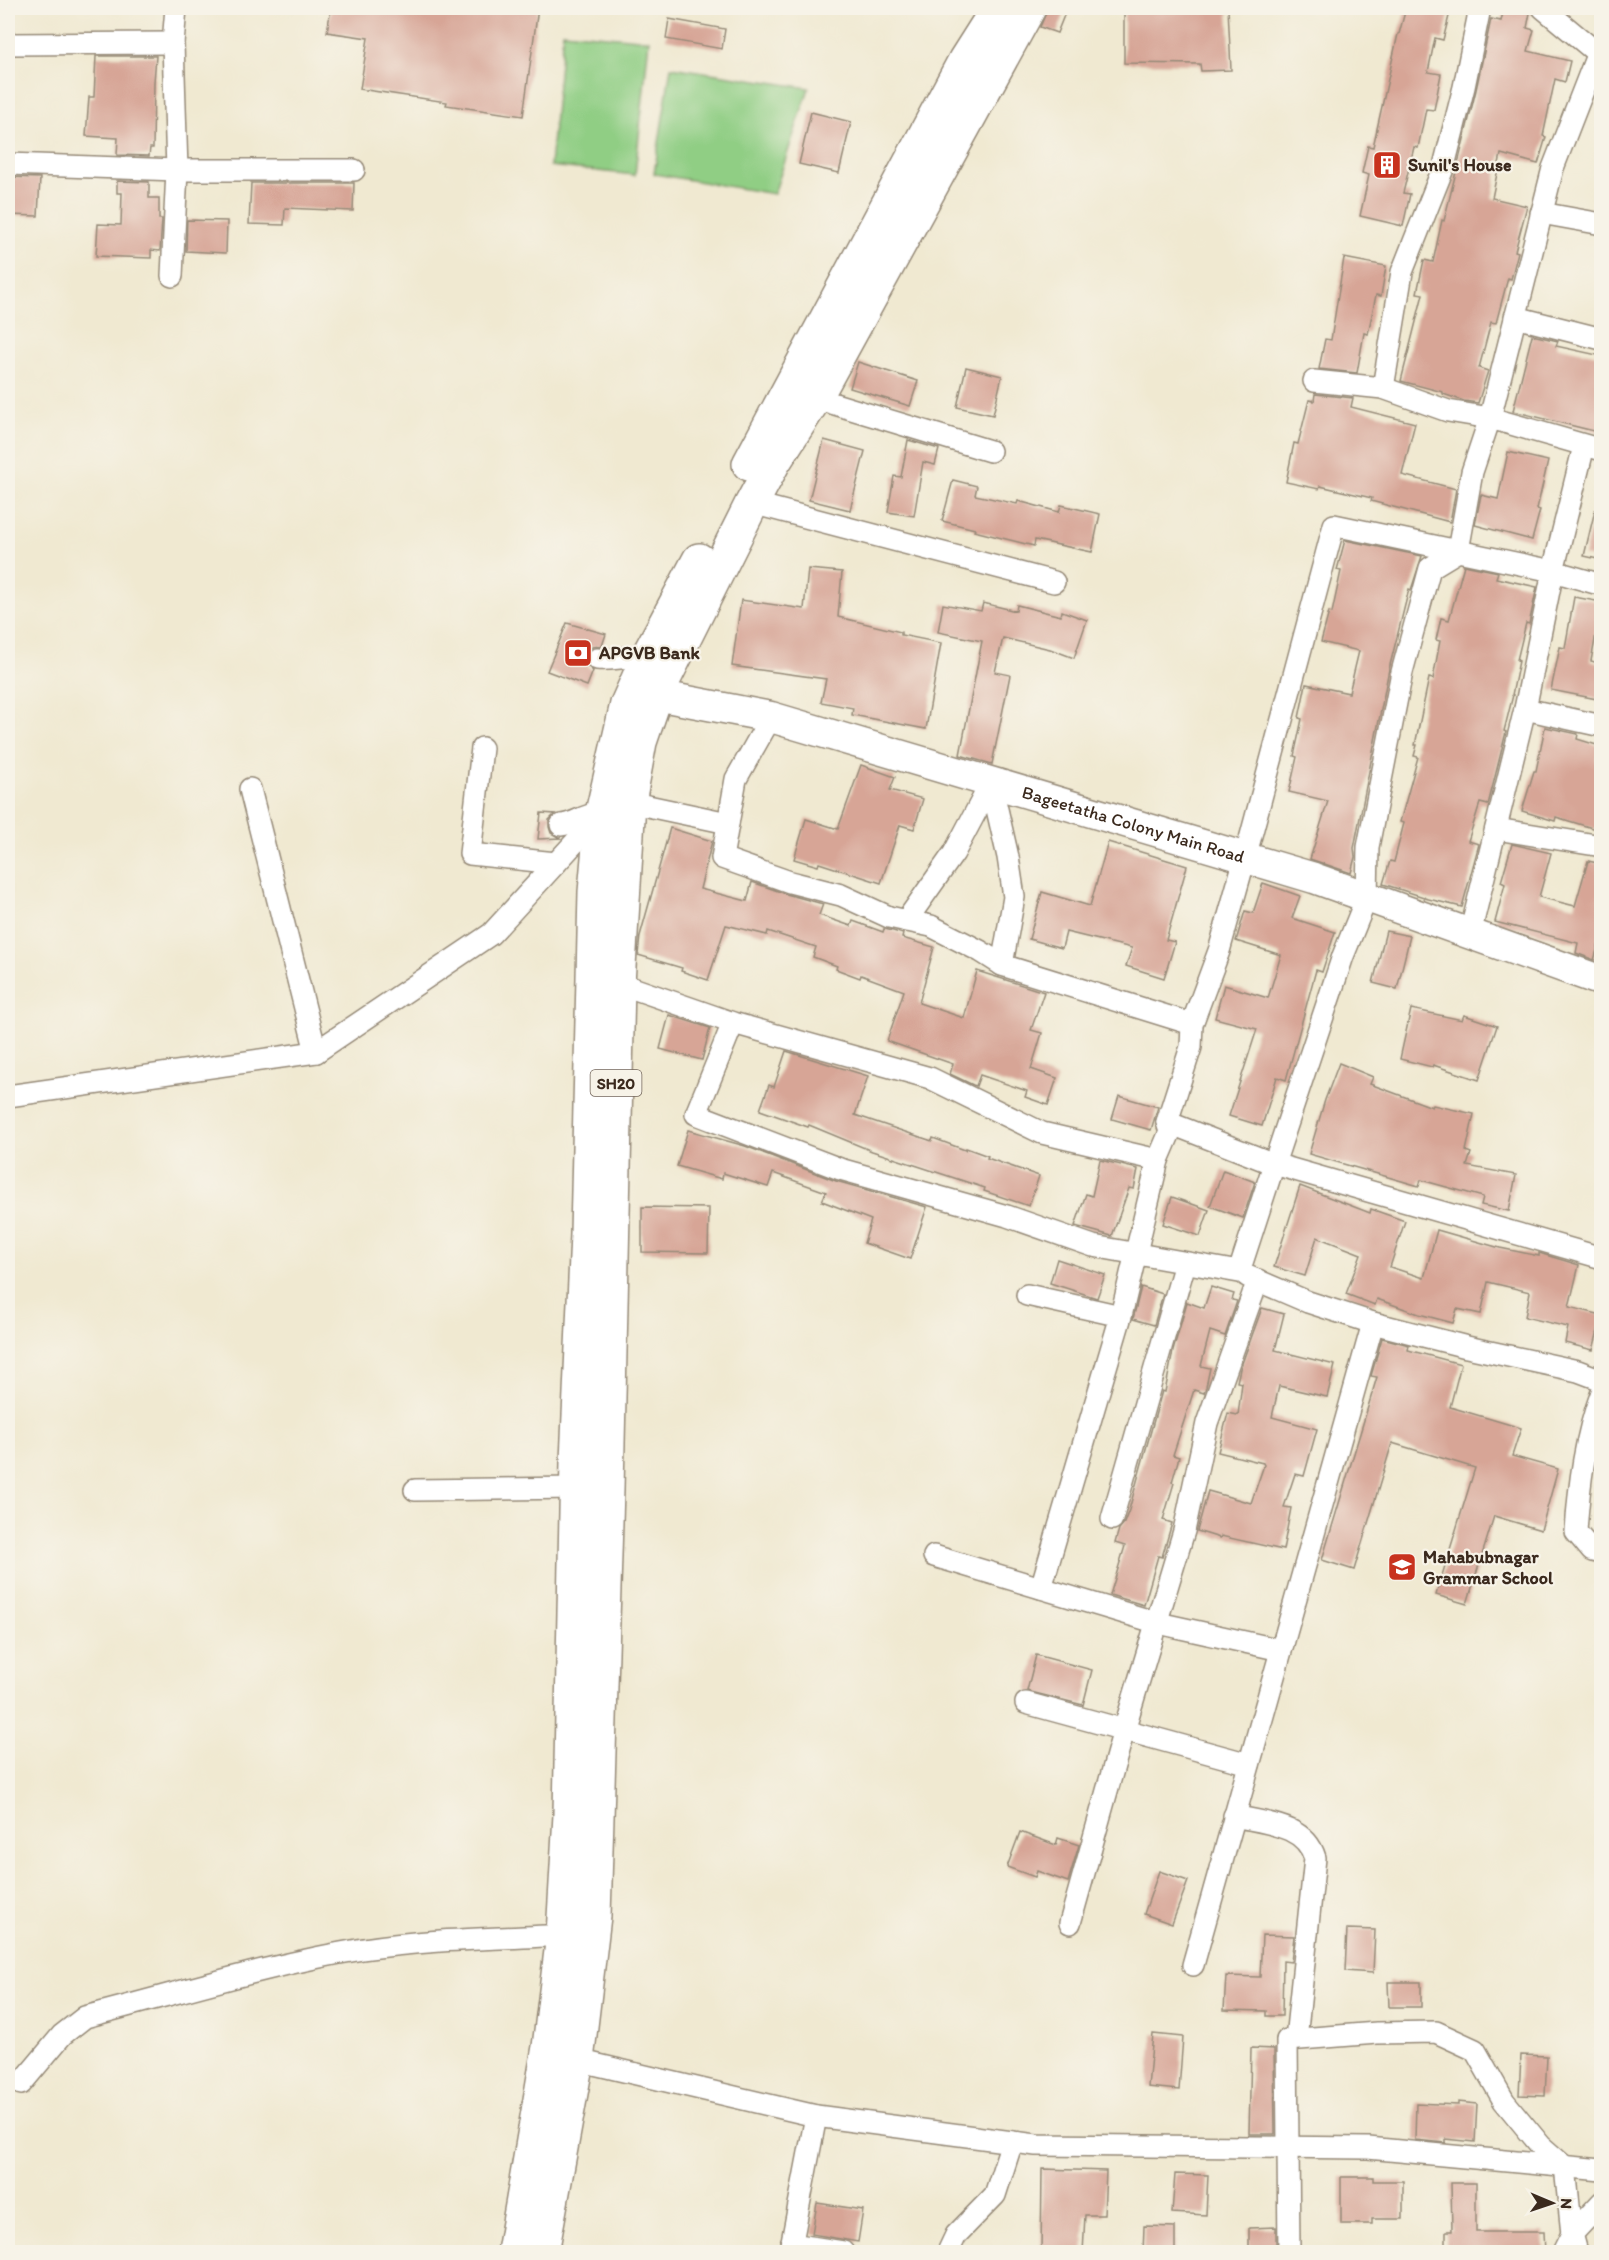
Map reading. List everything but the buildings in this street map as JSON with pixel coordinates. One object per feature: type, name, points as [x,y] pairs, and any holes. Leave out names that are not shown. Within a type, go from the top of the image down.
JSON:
[{"type":"main road","name":"SH20","points":[[514,2253],[549,2047],[563,1935],[570,1815],[576,1488],[587,1234],[594,904],[615,807],[627,704],[646,661],[964,60],[998,8]]},
{"type":"main road","name":"SH20","points":[[542,2253],[577,2060],[594,1916],[607,1488],[618,983],[615,807],[656,695],[752,503],[774,462],[815,398],[1029,8]]},
{"type":"street","points":[[172,276],[177,170],[173,43],[176,8]]},
{"type":"street","points":[[1383,388],[1402,272],[1444,166],[1464,87],[1480,8]]},
{"type":"street","points":[[1239,1272],[1343,956],[1367,897],[1368,847],[1402,672],[1430,568],[1458,551],[1472,472],[1490,418],[1553,168],[1599,56],[1543,8]]},
{"type":"street","points":[[8,44],[173,43]]},
{"type":"street","points":[[8,164],[177,170],[354,170]]},
{"type":"street","points":[[1541,213],[1602,224]]},
{"type":"street","points":[[1515,317],[1602,339]]},
{"type":"street","points":[[1314,381],[1383,388],[1448,411],[1490,418],[1593,448],[1553,571],[1525,709],[1470,934]]},
{"type":"street","points":[[815,398],[990,450]]},
{"type":"street","points":[[752,503],[1054,582]]},
{"type":"street","points":[[1041,1588],[1121,1316],[1158,1160],[1170,1132],[1167,1122],[1191,1047],[1192,1024],[1219,951],[1334,525],[1553,571],[1602,585]]},
{"type":"street","points":[[597,659],[609,660],[632,656],[646,661]]},
{"type":"street","name":"Bageetatha Colony Main Road","points":[[656,695],[771,717],[1314,878],[1602,981]]},
{"type":"street","points":[[1525,709],[1602,726]]},
{"type":"street","points":[[771,717],[736,779],[722,858],[790,882],[841,895],[889,916],[931,927],[980,951],[1002,965],[1192,1024]]},
{"type":"street","points":[[482,748],[470,854],[555,863]]},
{"type":"street","points":[[906,921],[954,853],[991,783]]},
{"type":"street","points":[[991,783],[1008,857],[1014,897],[1002,965]]},
{"type":"street","points":[[250,789],[316,1052]]},
{"type":"street","points":[[561,825],[571,824],[582,816],[615,807],[728,823]]},
{"type":"street","points":[[8,1096],[316,1052],[490,934],[555,863],[615,807]]},
{"type":"street","points":[[1496,829],[1602,846]]},
{"type":"street","points":[[618,983],[733,1023],[930,1078],[1042,1133],[1158,1160]]},
{"type":"street","points":[[733,1023],[696,1114],[840,1169],[1007,1216],[1093,1245],[1136,1255],[1239,1272],[1308,1302],[1373,1323],[1467,1347],[1578,1371],[1602,1380]]},
{"type":"street","points":[[1167,1122],[1274,1164],[1602,1258]]},
{"type":"street","points":[[1112,1519],[1185,1263]]},
{"type":"street","points":[[1070,1923],[1124,1730],[1184,1531],[1207,1423],[1258,1280]]},
{"type":"street","points":[[1027,1295],[1121,1316]]},
{"type":"street","points":[[1193,1965],[1373,1323]]},
{"type":"street","points":[[1602,1392],[1592,1417],[1579,1484],[1576,1532],[1592,1551],[1602,1553]]},
{"type":"street","points":[[415,1490],[576,1488]]},
{"type":"street","points":[[934,1556],[1158,1623],[1281,1650]]},
{"type":"street","points":[[1026,1703],[1249,1764]]},
{"type":"street","points":[[1234,1816],[1289,1829],[1305,1838],[1315,1858],[1296,2039]]},
{"type":"street","points":[[21,2084],[62,2035],[85,2017],[304,1961],[363,1949],[409,1943],[563,1935]]},
{"type":"street","points":[[1289,2253],[1287,2040],[1377,2033],[1436,2032],[1475,2050],[1504,2101],[1541,2146],[1565,2167],[1570,2246]]},
{"type":"street","points":[[577,2060],[816,2116],[1036,2145],[1368,2148],[1602,2170]]},
{"type":"street","points":[[816,2116],[791,2248],[843,2253]]},
{"type":"street","points":[[948,2253],[956,2235],[994,2195],[1012,2142]]},
{"type":"street","points":[[1570,2246],[1602,2202]]},
{"type":"green space","points":[[563,32],[649,40],[635,175],[550,166]]},
{"type":"green space","points":[[671,67],[809,88],[774,194],[654,174]]},
{"type":"place","name":"Sunil's House","points":[[1387,165]]},
{"type":"place","name":"APGVB Bank","points":[[578,653]]},
{"type":"place","name":"Mahabubnagar Grammar School","points":[[1402,1567]]}]
